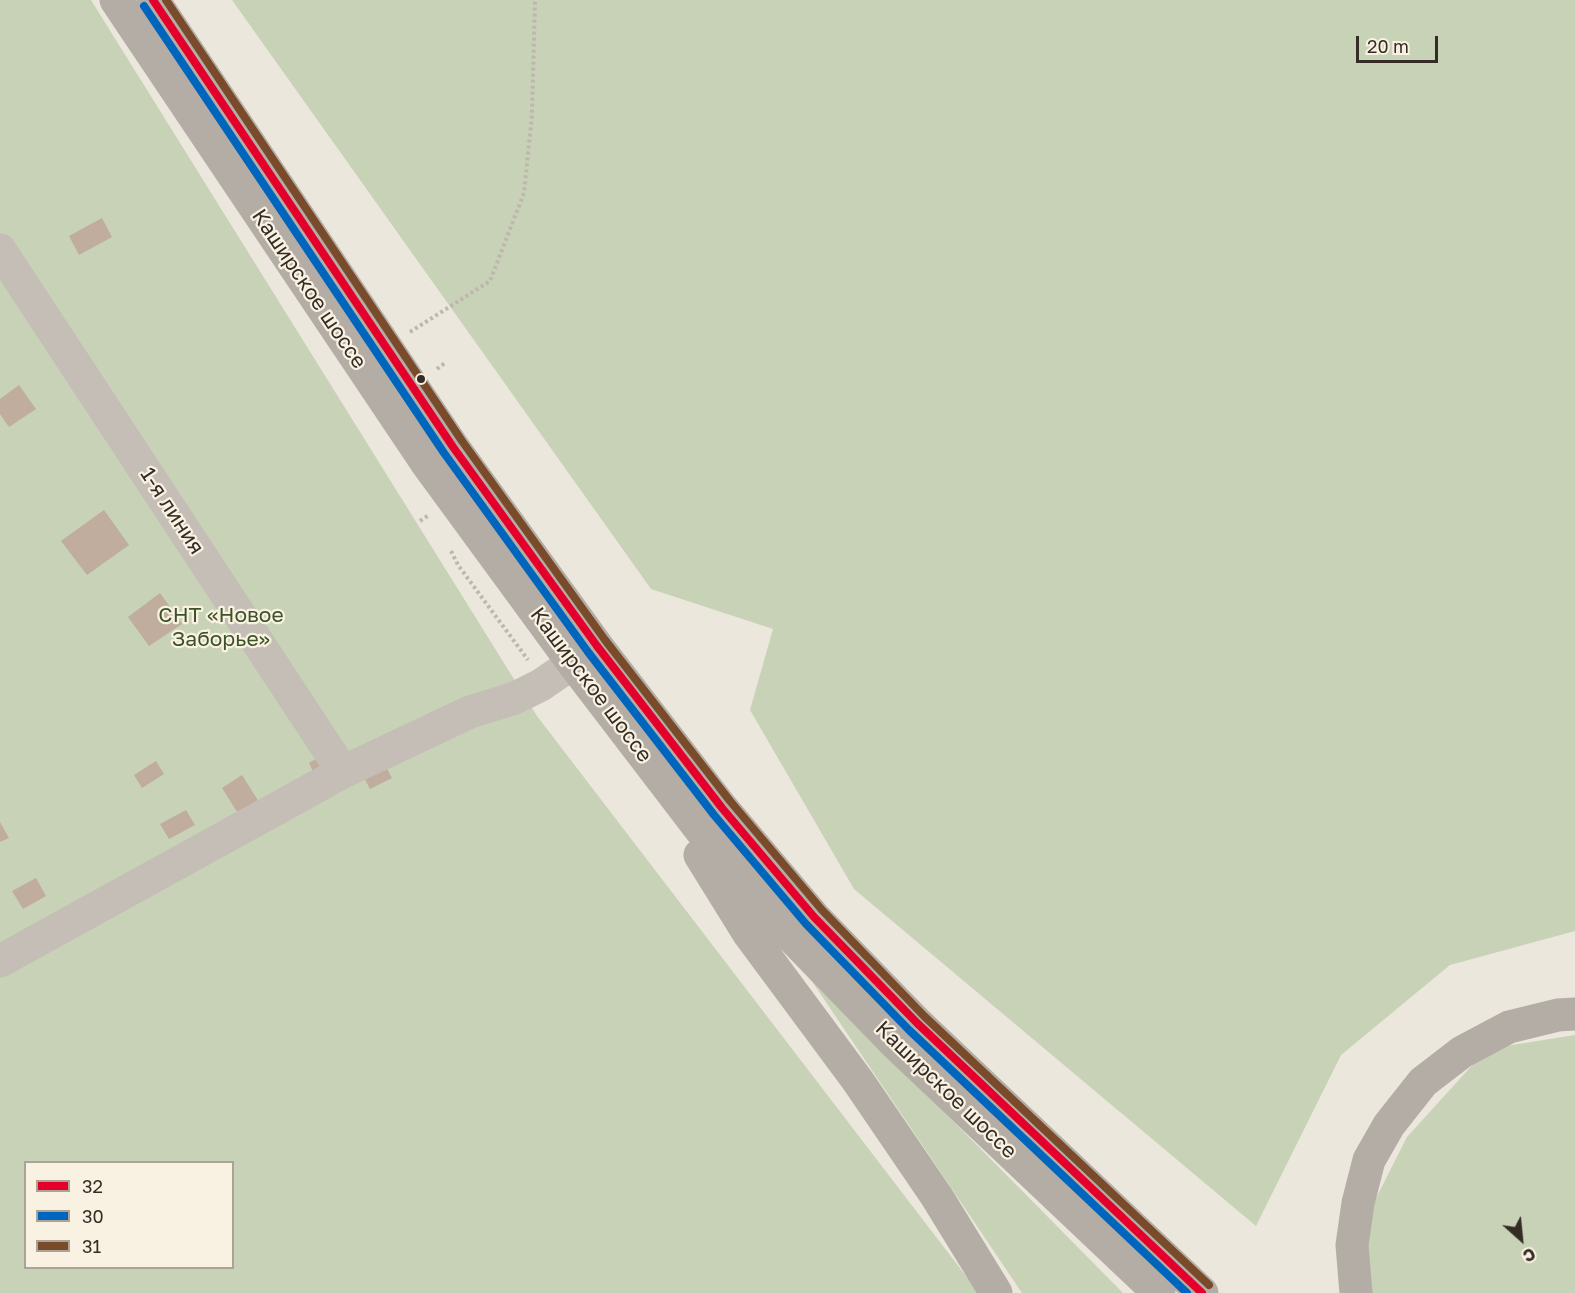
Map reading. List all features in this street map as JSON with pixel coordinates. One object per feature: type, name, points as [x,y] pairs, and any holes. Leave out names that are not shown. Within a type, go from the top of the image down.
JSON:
[{"type":"main road","name":"Каширское шоссе","points":[[116,0],[428,465],[573,663],[700,828],[792,936],[895,1043],[1159,1293]]},
{"type":"main road","name":"Каширское шоссе","points":[[153,0],[453,447],[597,646],[722,808],[814,917],[917,1023],[1202,1293]]},
{"type":"main road","points":[[573,663],[749,934],[858,1081],[937,1197],[996,1293]]},
{"type":"main road","points":[[1356,1293],[1352,1245],[1358,1203],[1369,1160],[1389,1125],[1423,1082],[1462,1052],[1509,1027],[1558,1015],[1575,1014]]},
{"type":"street","name":"1-я линия","points":[[0,250],[343,772]]},
{"type":"street","points":[[1,960],[343,772],[470,712],[515,698],[541,685],[573,663]]},
{"type":"path","points":[[417,341],[410,332],[490,281],[524,193],[532,115],[535,0]]},
{"type":"path","points":[[430,360],[437,369]]},
{"type":"path","points":[[430,513],[436,524]]},
{"type":"path","points":[[447,544],[458,565],[525,655],[541,685]]},
{"type":"green space","name":"СНТ «Новое Заборье»","points":[[0,0],[91,0],[537,716],[979,1293],[0,1293]]},
{"type":"green space","points":[[232,0],[1575,0],[1575,931],[1450,965],[1341,1055],[1256,1226],[854,889],[750,710],[773,629],[651,589]]},
{"type":"green space","points":[[805,971],[1123,1293],[1022,1293]]},
{"type":"green space","points":[[1575,1035],[1575,1293],[1369,1293],[1366,1218],[1407,1137],[1487,1049]]},
{"type":"building","points":[[102,218],[112,237],[79,255],[69,236]]},
{"type":"building","points":[[19,385],[36,409],[9,427],[0,414],[0,399]]},
{"type":"building","points":[[104,510],[129,545],[87,575],[61,541]]},
{"type":"building","points":[[160,593],[182,624],[149,646],[128,617]]},
{"type":"building","points":[[323,755],[329,766],[314,773],[309,763]]},
{"type":"building","points":[[156,761],[164,774],[142,788],[134,775]]},
{"type":"building","points":[[384,763],[392,778],[370,789],[362,774]]},
{"type":"building","points":[[242,775],[259,802],[239,815],[222,788]]},
{"type":"building","points":[[186,810],[195,825],[169,839],[160,824]]},
{"type":"building","points":[[0,822],[9,838],[0,842]]},
{"type":"building","points":[[36,878],[46,896],[23,909],[12,891]]},
{"type":"transit line","name":"32","points":[[153,0],[453,447],[597,646],[722,808],[814,917],[917,1023],[1202,1293]]},
{"type":"transit line","name":"31","points":[[166,0],[462,441],[605,640],[730,801],[822,910],[924,1016],[1209,1285]]},
{"type":"transit line","name":"30","points":[[144,6],[444,453],[588,652],[714,815],[806,924],[909,1030],[1187,1293]]}]
